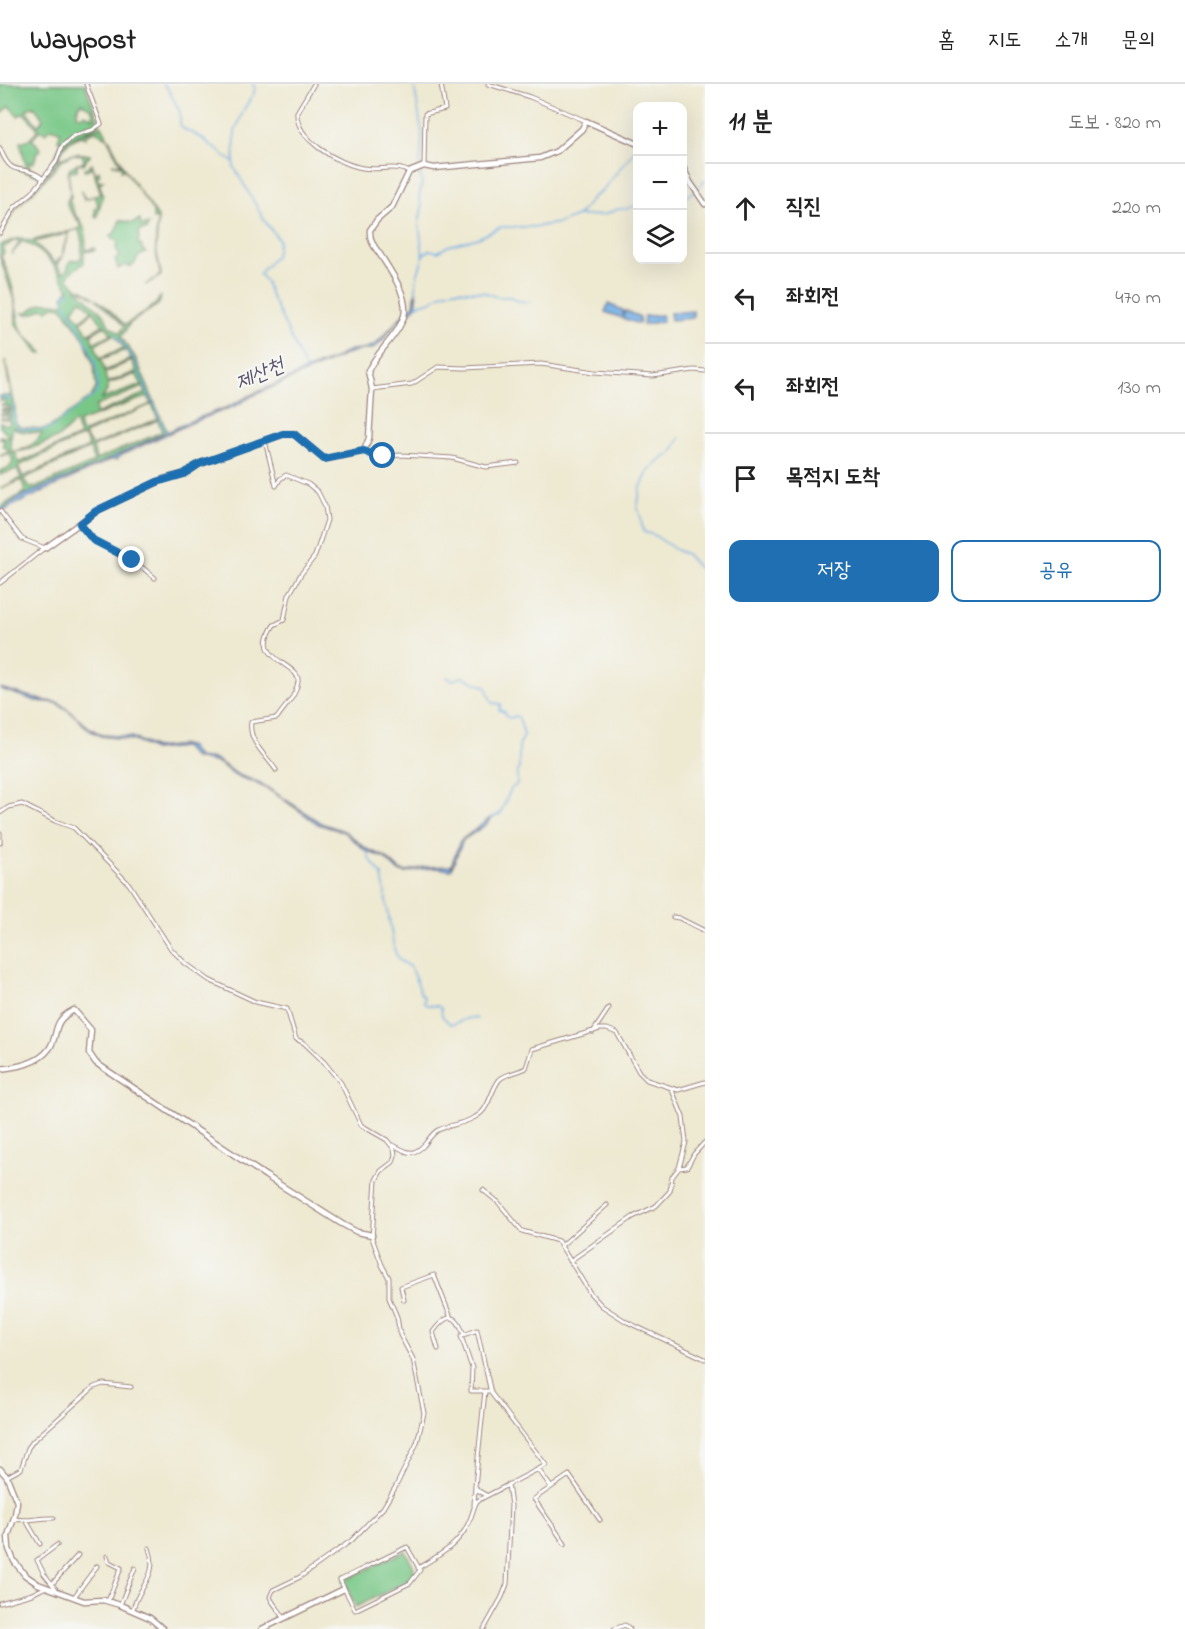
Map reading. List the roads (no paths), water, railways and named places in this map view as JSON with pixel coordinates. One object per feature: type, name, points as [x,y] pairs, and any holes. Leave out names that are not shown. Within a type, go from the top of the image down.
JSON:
[{"type":"street","points":[[0,233],[15,207],[33,192],[56,162],[62,146],[70,138],[101,124],[86,84]]},
{"type":"street","points":[[314,84],[297,111],[300,128],[305,137],[333,157],[357,167],[403,169],[409,172]]},
{"type":"street","points":[[424,166],[425,114],[445,109],[441,84]]},
{"type":"street","points":[[488,84],[530,97],[583,118],[633,142]]},
{"type":"street","points":[[364,451],[369,438],[372,389],[369,368],[400,326],[405,311],[397,285],[383,258],[371,242],[370,230],[377,220],[393,207],[409,172],[424,166],[434,168],[540,158],[557,151],[582,129],[586,121]]},
{"type":"street","points":[[0,148],[10,167],[34,172],[42,178]]},
{"type":"street","points":[[687,176],[705,204]]},
{"type":"street","points":[[372,389],[412,384],[438,367],[541,364],[595,372],[653,376],[694,370],[705,371]]},
{"type":"street","points":[[0,583],[96,511],[157,482],[184,474],[199,464],[283,434],[292,433],[326,459],[364,451],[378,457],[401,455],[452,458],[486,467],[518,463]]},
{"type":"street","points":[[265,441],[276,486],[286,475],[311,486],[322,498],[327,520],[315,556],[289,595],[285,619],[274,625],[267,640],[273,656],[297,675],[298,681],[290,703],[282,709],[277,718],[251,722],[250,730],[255,743],[276,770]]},
{"type":"street","points":[[0,511],[22,539],[45,548]]},
{"type":"street","points":[[80,524],[93,540],[138,564],[156,578]]},
{"type":"street","points":[[0,813],[9,807],[22,804],[79,831],[131,887],[149,918],[180,959],[209,980],[246,998],[261,1004],[287,1009],[296,1039],[304,1043],[324,1062],[341,1083],[359,1122],[365,1128],[405,1151],[418,1150],[425,1146],[432,1135],[440,1129],[451,1127],[482,1112],[501,1079],[526,1068],[532,1049],[600,1029],[607,1029],[617,1034],[644,1078],[678,1090],[705,1083]]},
{"type":"street","points":[[0,833],[0,843]]},
{"type":"street","points":[[673,917],[705,931]]},
{"type":"street","points":[[592,1032],[609,1008]]},
{"type":"street","points":[[0,1069],[27,1064],[45,1053],[51,1045],[57,1024],[74,1010],[91,1030],[89,1053],[102,1068],[334,1219],[354,1231],[372,1235]]},
{"type":"street","points":[[570,1261],[633,1217],[656,1206],[670,1191],[672,1177],[679,1168],[684,1153],[685,1136],[682,1113],[672,1089]]},
{"type":"street","points":[[679,1168],[687,1167],[705,1142]]},
{"type":"street","points":[[284,1618],[275,1608],[270,1597],[273,1590],[300,1576],[352,1540],[377,1514],[396,1486],[423,1427],[424,1407],[413,1359],[400,1335],[397,1317],[389,1298],[389,1278],[372,1235],[376,1180],[381,1171],[394,1158],[391,1144]]},
{"type":"street","points":[[483,1190],[502,1206],[519,1229],[558,1241],[590,1293],[610,1312],[705,1359]]},
{"type":"street","points":[[561,1246],[607,1206]]},
{"type":"street","points":[[405,1300],[401,1287],[434,1275],[452,1318],[458,1321],[464,1335]]},
{"type":"street","points":[[438,1349],[433,1332],[444,1321],[452,1318]]},
{"type":"street","points":[[418,1568],[456,1542],[469,1523],[477,1502],[488,1494],[546,1465],[488,1391],[471,1390],[472,1368],[461,1336],[477,1330],[488,1391],[474,1508]]},
{"type":"street","points":[[7,1477],[21,1469],[28,1448],[33,1441],[94,1387],[103,1384],[131,1387]]},
{"type":"street","points":[[0,1469],[7,1477],[16,1498],[14,1519],[8,1536],[11,1555],[27,1577],[46,1587]]},
{"type":"street","points":[[538,1469],[551,1487]]},
{"type":"street","points":[[565,1544],[534,1499],[551,1487],[569,1475],[600,1520]]},
{"type":"street","points":[[484,1629],[507,1584],[510,1497],[508,1484]]},
{"type":"street","points":[[475,1486],[477,1491],[488,1494]]},
{"type":"street","points":[[501,1488],[510,1497]]},
{"type":"street","points":[[14,1519],[27,1521],[54,1518]]},
{"type":"street","points":[[27,1521],[40,1544]]},
{"type":"street","points":[[57,1545],[37,1560],[54,1587],[84,1601],[108,1601],[120,1605],[150,1618],[163,1629]]},
{"type":"street","points":[[407,1547],[420,1570],[410,1583],[355,1610],[344,1589],[340,1580],[407,1547]]},
{"type":"street","points":[[132,1610],[142,1586],[152,1572],[153,1559],[149,1548]]},
{"type":"street","points":[[54,1587],[78,1555]]},
{"type":"street","points":[[107,1556],[109,1562],[121,1568],[108,1601]]},
{"type":"street","points":[[74,1597],[97,1566]]},
{"type":"street","points":[[120,1605],[135,1568]]},
{"type":"street","points":[[0,1603],[32,1594],[46,1587],[54,1587]]},
{"type":"street","points":[[262,1629],[344,1589]]},
{"type":"street","points":[[614,1629],[625,1624],[630,1629]]},
{"type":"water","points":[[416,291],[415,308],[396,323],[373,349],[354,351],[252,396],[237,405],[191,423],[122,455],[116,460],[110,460],[10,507],[0,515],[0,511],[22,496],[79,473],[193,420],[228,407],[350,350],[375,345],[401,317],[414,305]]},
{"type":"water","points":[[608,304],[623,310],[623,317],[625,311],[640,317],[639,324],[605,312]]},
{"type":"water","points":[[693,311],[693,318],[671,320],[670,313]]},
{"type":"water","points":[[662,315],[663,321],[643,325],[644,316]]},
{"type":"water","points":[[0,688],[59,703],[67,709],[57,703],[36,701]]},
{"type":"water","points":[[75,716],[102,735],[131,737],[155,748],[184,745],[190,747],[197,757],[215,759],[238,775],[260,783],[321,823],[344,831],[367,849],[385,857],[401,871],[407,872],[424,867],[451,866],[460,841],[493,816],[487,824],[463,840],[451,870],[421,869],[406,873],[398,871],[385,858],[366,851],[344,832],[318,824],[273,792],[234,775],[219,763],[194,758],[184,747],[154,750],[133,740],[101,736],[89,730]]},
{"type":"waterway","points":[[163,84],[180,112],[182,128],[200,137],[233,162]]},
{"type":"waterway","points":[[252,84],[255,87],[254,93],[244,109],[235,132],[234,167],[266,223],[279,240],[276,255],[259,274],[266,281],[306,370]]},
{"type":"waterway","points":[[414,84],[422,134],[420,166]]},
{"type":"waterway","points":[[578,216],[633,152]]},
{"type":"waterway","points":[[416,292],[416,280],[423,257],[419,223],[422,207],[419,198],[422,183],[420,171]]},
{"type":"waterway","points":[[697,188],[705,181]]},
{"type":"waterway","points":[[687,196],[694,191]]},
{"type":"waterway","points":[[422,255],[430,250],[438,252],[448,246],[478,238],[501,227],[533,227],[559,223],[577,216],[604,215],[618,209],[633,207]]},
{"type":"waterway","name":"제산천","points":[[416,305],[455,290],[483,292],[497,297],[511,297],[518,301],[530,302]]},
{"type":"waterway","points":[[0,398],[7,397],[12,400],[15,423],[18,428],[43,430],[52,427],[96,394],[98,382],[93,358],[64,300],[65,295],[70,292]]},
{"type":"waterway","points":[[116,335],[134,359],[165,433]]},
{"type":"waterway","points":[[680,438],[671,454],[658,461],[648,472],[641,487],[637,508],[644,532],[654,535],[686,554],[699,568],[705,570]]},
{"type":"waterway","points":[[447,677],[453,680],[463,677],[486,687],[492,703],[501,704],[499,710],[505,712],[507,717],[519,718],[524,735],[519,747],[517,784],[511,789],[500,814],[490,819]]},
{"type":"waterway","points":[[367,851],[369,858],[382,875],[394,949],[399,960],[410,967],[420,993],[424,997],[424,1003],[441,1008],[442,1016],[450,1024],[470,1018],[477,1019]]}]
